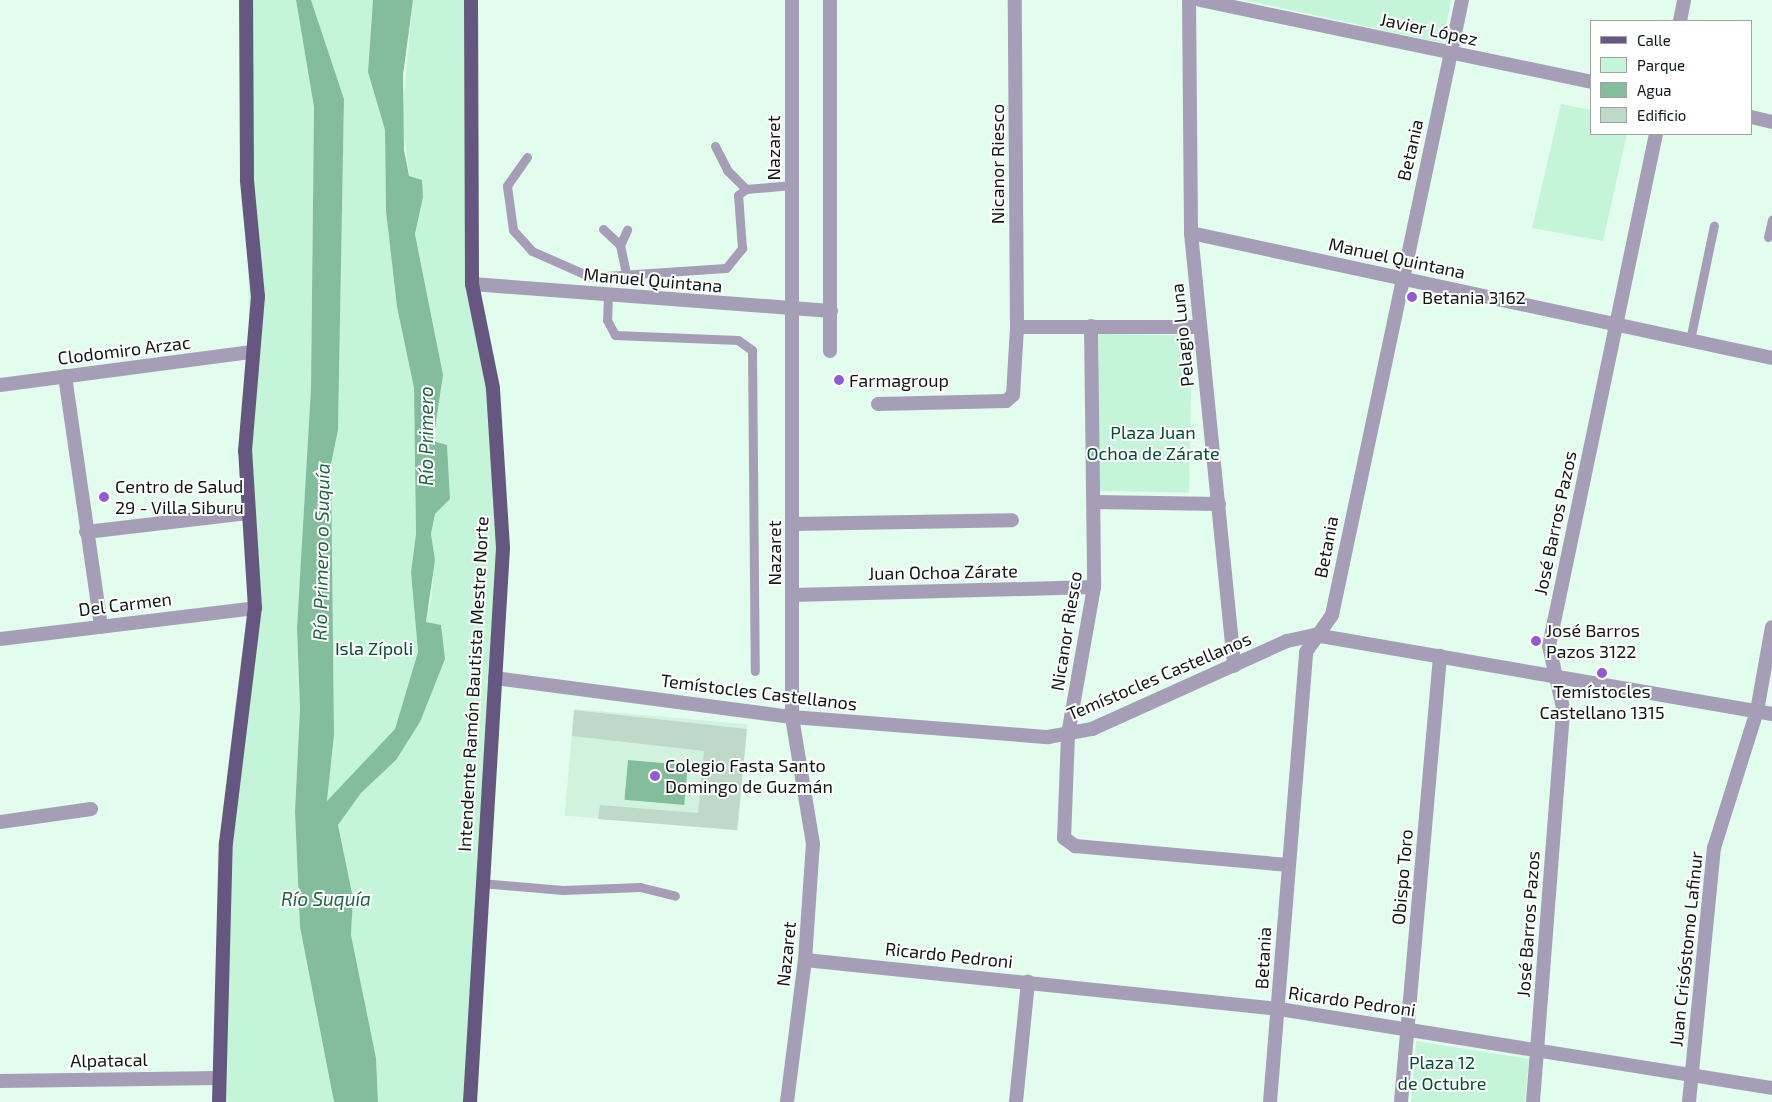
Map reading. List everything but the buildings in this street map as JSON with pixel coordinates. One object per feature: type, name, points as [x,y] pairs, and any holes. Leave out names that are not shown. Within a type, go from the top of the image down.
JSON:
[{"type":"main road","points":[[219,1102],[226,843],[255,608],[245,451],[258,297],[246,180],[246,0]]},
{"type":"main road","name":"Intendente Ramón Bautista Mestre Norte","points":[[470,1102],[481,883],[503,548],[499,442],[472,284],[471,0]]},
{"type":"street","name":"Nazaret","points":[[787,1102],[805,960],[813,844],[792,717],[793,524],[789,311],[792,184],[792,0]]},
{"type":"street","points":[[830,0],[830,351]]},
{"type":"street","name":"Nicanor Riesco","points":[[878,404],[1006,401],[1013,395],[1017,327],[1015,0]]},
{"type":"street","name":"Pelagio Luna","points":[[1189,0],[1191,234],[1199,327],[1220,504],[1234,666]]},
{"type":"street","name":"Javier López","points":[[1200,0],[1590,82]]},
{"type":"street","name":"Betania","points":[[1270,1102],[1279,1009],[1286,865],[1306,652],[1315,635],[1332,615],[1400,277],[1452,53],[1462,0]]},
{"type":"street","points":[[1680,20],[1684,0]]},
{"type":"street","points":[[1752,117],[1772,122]]},
{"type":"street","name":"José Barros Pazos","points":[[1533,1102],[1563,708],[1552,674],[1548,646],[1614,324],[1656,135]]},
{"type":"street","name":"Manuel Quintana","points":[[1191,234],[1400,277],[1772,358]]},
{"type":"street","name":"Manuel Quintana","points":[[472,284],[789,311],[831,311]]},
{"type":"street","name":"Nicanor Riesco","points":[[1091,326],[1094,587],[1068,736],[1062,829],[1064,838],[1075,846],[1286,865]]},
{"type":"street","points":[[1017,327],[1199,327]]},
{"type":"street","name":"Clodomiro Arzac","points":[[0,385],[252,352]]},
{"type":"street","points":[[65,376],[101,626]]},
{"type":"street","points":[[1094,502],[1220,504]]},
{"type":"street","points":[[86,532],[248,514]]},
{"type":"street","points":[[793,524],[1012,520]]},
{"type":"street","name":"Juan Ochoa Zárate","points":[[793,595],[1094,587]]},
{"type":"street","name":"Del Carmen","points":[[0,638],[255,608]]},
{"type":"street","name":"Juan Crisóstomo Lafinur","points":[[1689,1102],[1714,848],[1757,712],[1772,627]]},
{"type":"street","name":"Temístocles Castellanos","points":[[495,678],[792,717],[1068,736],[1234,666],[1288,641],[1315,635],[1552,674],[1772,714]]},
{"type":"street","name":"Obispo Toro","points":[[1401,1102],[1440,656]]},
{"type":"street","points":[[0,822],[91,810]]},
{"type":"street","name":"Ricardo Pedroni","points":[[805,960],[1279,1009],[1537,1048],[1772,1088]]},
{"type":"street","points":[[1016,1102],[1028,982]]},
{"type":"street","name":"Alpatacal","points":[[0,1080],[219,1078]]},
{"type":"lane","points":[[715,146],[726,170],[746,189]]},
{"type":"lane","points":[[527,157],[510,177],[506,194],[509,220],[522,244],[591,277],[627,277],[719,270],[733,263],[742,248],[736,200],[746,189],[792,184]]},
{"type":"lane","points":[[1768,237],[1772,218]]},
{"type":"lane","points":[[1690,340],[1714,225]]},
{"type":"lane","points":[[603,229],[620,245],[627,277]]},
{"type":"lane","points":[[620,245],[627,230]]},
{"type":"lane","points":[[608,295],[607,320],[615,335],[738,340],[752,350],[756,671]]},
{"type":"lane","points":[[481,883],[564,890],[640,887],[675,896]]},
{"type":"shaded area","name":"Colegio Fasta Santo Domingo de Guzmán","points":[[574,709],[747,724],[738,831],[565,816]]},
{"type":"green space","points":[[246,0],[296,0],[314,107],[311,388],[297,628],[300,708],[295,812],[300,927],[334,1102],[219,1102],[221,918],[252,653]]},
{"type":"green space","name":"Isla Zípoli","points":[[311,0],[373,0],[368,72],[385,130],[386,211],[397,307],[414,388],[416,534],[411,572],[418,652],[395,729],[327,802],[334,735],[331,464],[338,430],[344,99]]},
{"type":"green space","points":[[413,0],[471,0],[472,265],[493,388],[503,548],[470,1102],[378,1102],[376,1058],[351,935],[353,898],[338,825],[361,793],[396,760],[431,599],[435,560],[431,534],[435,514],[450,499],[447,446],[433,441],[436,338],[415,234],[423,197],[409,176],[402,115]]},
{"type":"green space","points":[[1244,0],[1451,0],[1443,43]]},
{"type":"green space","points":[[1561,104],[1590,110],[1590,135],[1627,135],[1603,241],[1532,228]]},
{"type":"green space","name":"Plaza Juan Ochoa de Zárate","points":[[1099,334],[1192,336],[1189,493],[1096,491]]},
{"type":"green space","name":"Plaza 12 de Octubre","points":[[1416,1041],[1529,1059],[1525,1102],[1411,1102]]},
{"type":"water","name":"Río Suquía","points":[[296,0],[311,0],[344,99],[338,430],[331,464],[334,735],[327,801],[395,729],[418,652],[411,572],[416,534],[414,388],[397,307],[386,211],[385,130],[368,72],[373,0],[413,0],[403,75],[404,150],[409,176],[422,180],[423,197],[415,234],[443,375],[433,441],[447,445],[450,499],[435,514],[431,534],[435,560],[426,622],[441,625],[445,659],[420,722],[396,760],[361,793],[338,825],[353,898],[351,935],[376,1058],[378,1102],[334,1102],[300,927],[295,812],[300,708],[297,628],[311,388],[314,107]]},
{"type":"water","points":[[628,760],[688,765],[684,805],[625,800]]},
{"type":"place","name":"Betania 3162","points":[[1412,297]]},
{"type":"place","name":"Farmagroup","points":[[839,380]]},
{"type":"place","name":"Centro de Salud 29 - Villa Siburu","points":[[104,497]]},
{"type":"place","name":"José Barros Pazos 3122","points":[[1536,641]]},
{"type":"place","name":"Temístocles Castellano 1315","points":[[1602,673]]},
{"type":"place","name":"Colegio Fasta Santo Domingo de Guzmán","points":[[655,776]]},
{"type":"water label","name":"Río Primero","points":[[426,436]]},
{"type":"water label","name":"Río Primero o Suquía","points":[[321,552]]}]
